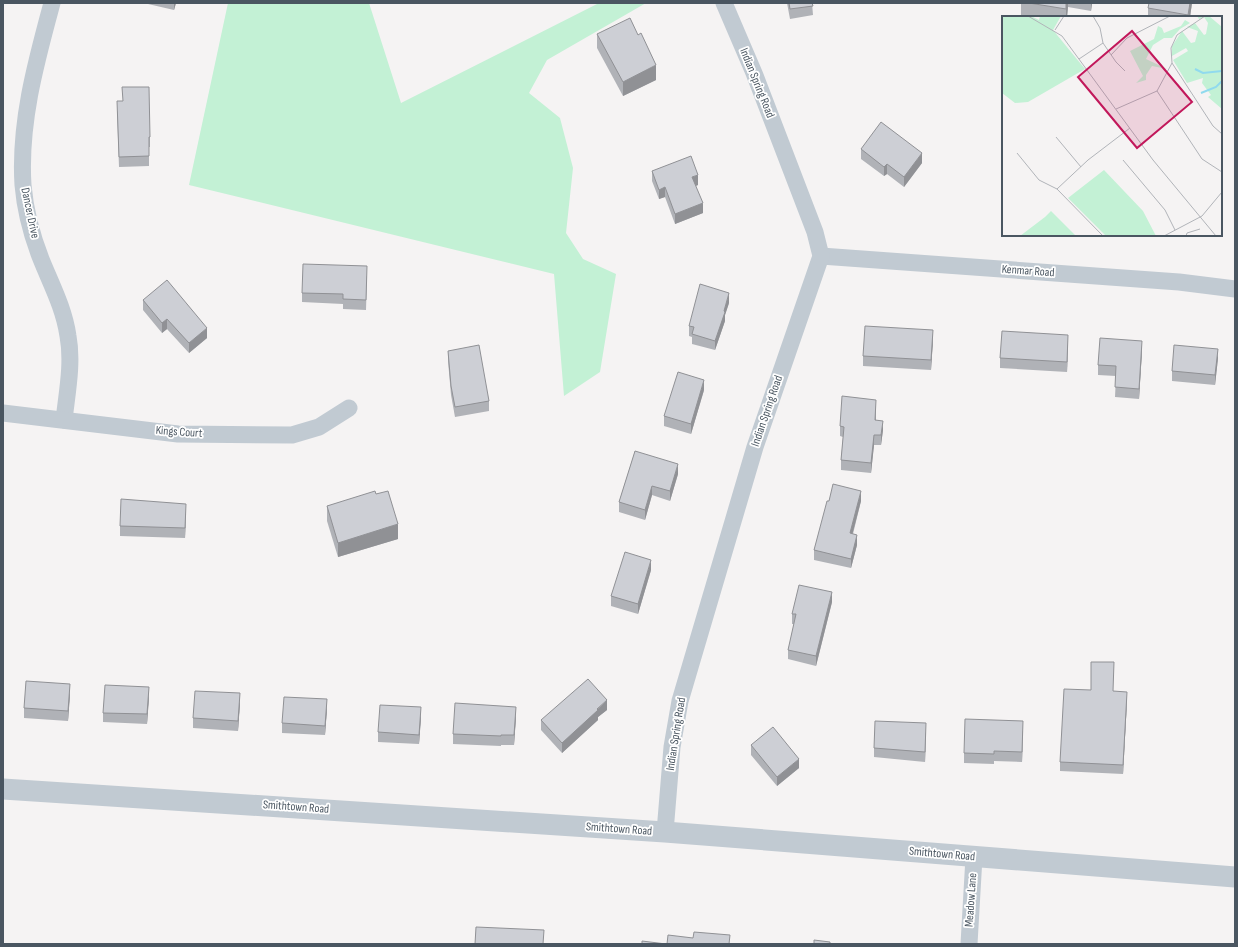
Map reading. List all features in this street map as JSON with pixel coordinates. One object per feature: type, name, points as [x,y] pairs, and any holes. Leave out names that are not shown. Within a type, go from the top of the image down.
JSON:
[{"type":"street","name":"Dancer Drive","points":[[52,3],[30,90],[26,112],[23,145],[23,186],[31,228],[41,258],[62,309],[68,336],[70,364],[64,420]]},
{"type":"street","name":"Indian Spring Road","points":[[665,832],[672,747],[680,701],[755,447],[821,256],[809,218],[754,73],[724,3]]},
{"type":"street","name":"Kenmar Road","points":[[821,256],[1179,282],[1235,289]]},
{"type":"street","name":"Kings Court","points":[[3,414],[178,434],[292,435],[319,427],[349,408]]},
{"type":"street","name":"Smithtown Road","points":[[3,789],[665,832],[1235,877]]},
{"type":"street","name":"Meadow Lane","points":[[969,944],[974,857]]},
{"type":"green space","points":[[228,3],[369,3],[401,103],[599,3],[646,3],[547,60],[529,93],[560,118],[573,168],[566,233],[583,259],[616,274],[600,372],[564,396],[554,274],[189,185]]},
{"type":"building","points":[[789,3],[812,3],[813,6],[790,9]]},
{"type":"building","points":[[1029,3],[1066,3],[1066,9]]},
{"type":"building","points":[[1149,3],[1190,3],[1188,15],[1148,8]]},
{"type":"building","points":[[630,18],[638,35],[641,33],[656,65],[623,82],[597,34]]},
{"type":"building","points":[[122,87],[149,87],[149,156],[119,157],[117,101],[123,101]]},
{"type":"building","points":[[881,122],[922,153],[904,177],[887,164],[884,167],[861,149]]},
{"type":"building","points":[[691,156],[698,175],[692,177],[703,203],[675,214],[665,187],[659,190],[652,171]]},
{"type":"building","points":[[303,264],[367,266],[366,300],[343,299],[343,294],[302,293]]},
{"type":"building","points":[[167,280],[207,328],[189,343],[167,319],[162,323],[143,300]]},
{"type":"building","points":[[700,284],[729,293],[725,312],[715,341],[692,334],[694,327],[689,326]]},
{"type":"building","points":[[865,326],[933,330],[931,360],[863,356]]},
{"type":"building","points":[[1002,331],[1068,335],[1067,362],[1000,358]]},
{"type":"building","points":[[1100,338],[1142,341],[1139,389],[1115,387],[1116,366],[1098,365]]},
{"type":"building","points":[[479,345],[489,401],[455,407],[451,386],[448,351]]},
{"type":"building","points":[[1174,345],[1218,349],[1215,375],[1172,371]]},
{"type":"building","points":[[678,372],[704,380],[691,424],[664,416]]},
{"type":"building","points":[[842,396],[876,400],[875,420],[883,421],[881,435],[874,435],[871,463],[841,460],[844,427],[840,426]]},
{"type":"building","points":[[635,451],[678,464],[670,491],[652,486],[645,510],[619,502]]},
{"type":"building","points":[[833,484],[861,491],[850,533],[857,535],[851,559],[814,550]]},
{"type":"building","points":[[375,491],[376,494],[388,491],[398,524],[338,543],[327,506]]},
{"type":"building","points":[[121,499],[186,504],[185,528],[120,526]]},
{"type":"building","points":[[625,552],[651,560],[638,604],[611,596]]},
{"type":"building","points":[[799,585],[832,592],[816,656],[788,650],[796,614],[792,614]]},
{"type":"building","points":[[1091,662],[1114,662],[1113,691],[1127,692],[1123,765],[1060,762],[1064,689],[1091,690]]},
{"type":"building","points":[[588,679],[607,700],[562,743],[541,720]]},
{"type":"building","points":[[26,681],[70,684],[68,711],[24,708]]},
{"type":"building","points":[[105,685],[149,687],[147,714],[103,713]]},
{"type":"building","points":[[195,691],[240,693],[238,721],[193,718]]},
{"type":"building","points":[[284,697],[327,699],[325,726],[282,723]]},
{"type":"building","points":[[455,703],[516,707],[514,735],[501,736],[453,734]]},
{"type":"building","points":[[380,705],[421,707],[419,735],[378,732]]},
{"type":"building","points":[[965,719],[1023,721],[1022,752],[994,751],[994,754],[964,753]]},
{"type":"building","points":[[875,721],[926,723],[925,752],[874,748]]},
{"type":"building","points":[[773,727],[799,759],[777,777],[751,745]]},
{"type":"building","points":[[476,927],[544,930],[543,944],[475,944]]},
{"type":"building","points":[[694,932],[730,935],[729,944],[667,944],[668,935],[693,938]]},
{"type":"building","points":[[814,940],[830,942],[830,944],[814,944]]},
{"type":"building","points":[[642,941],[666,944],[642,944]]}]
